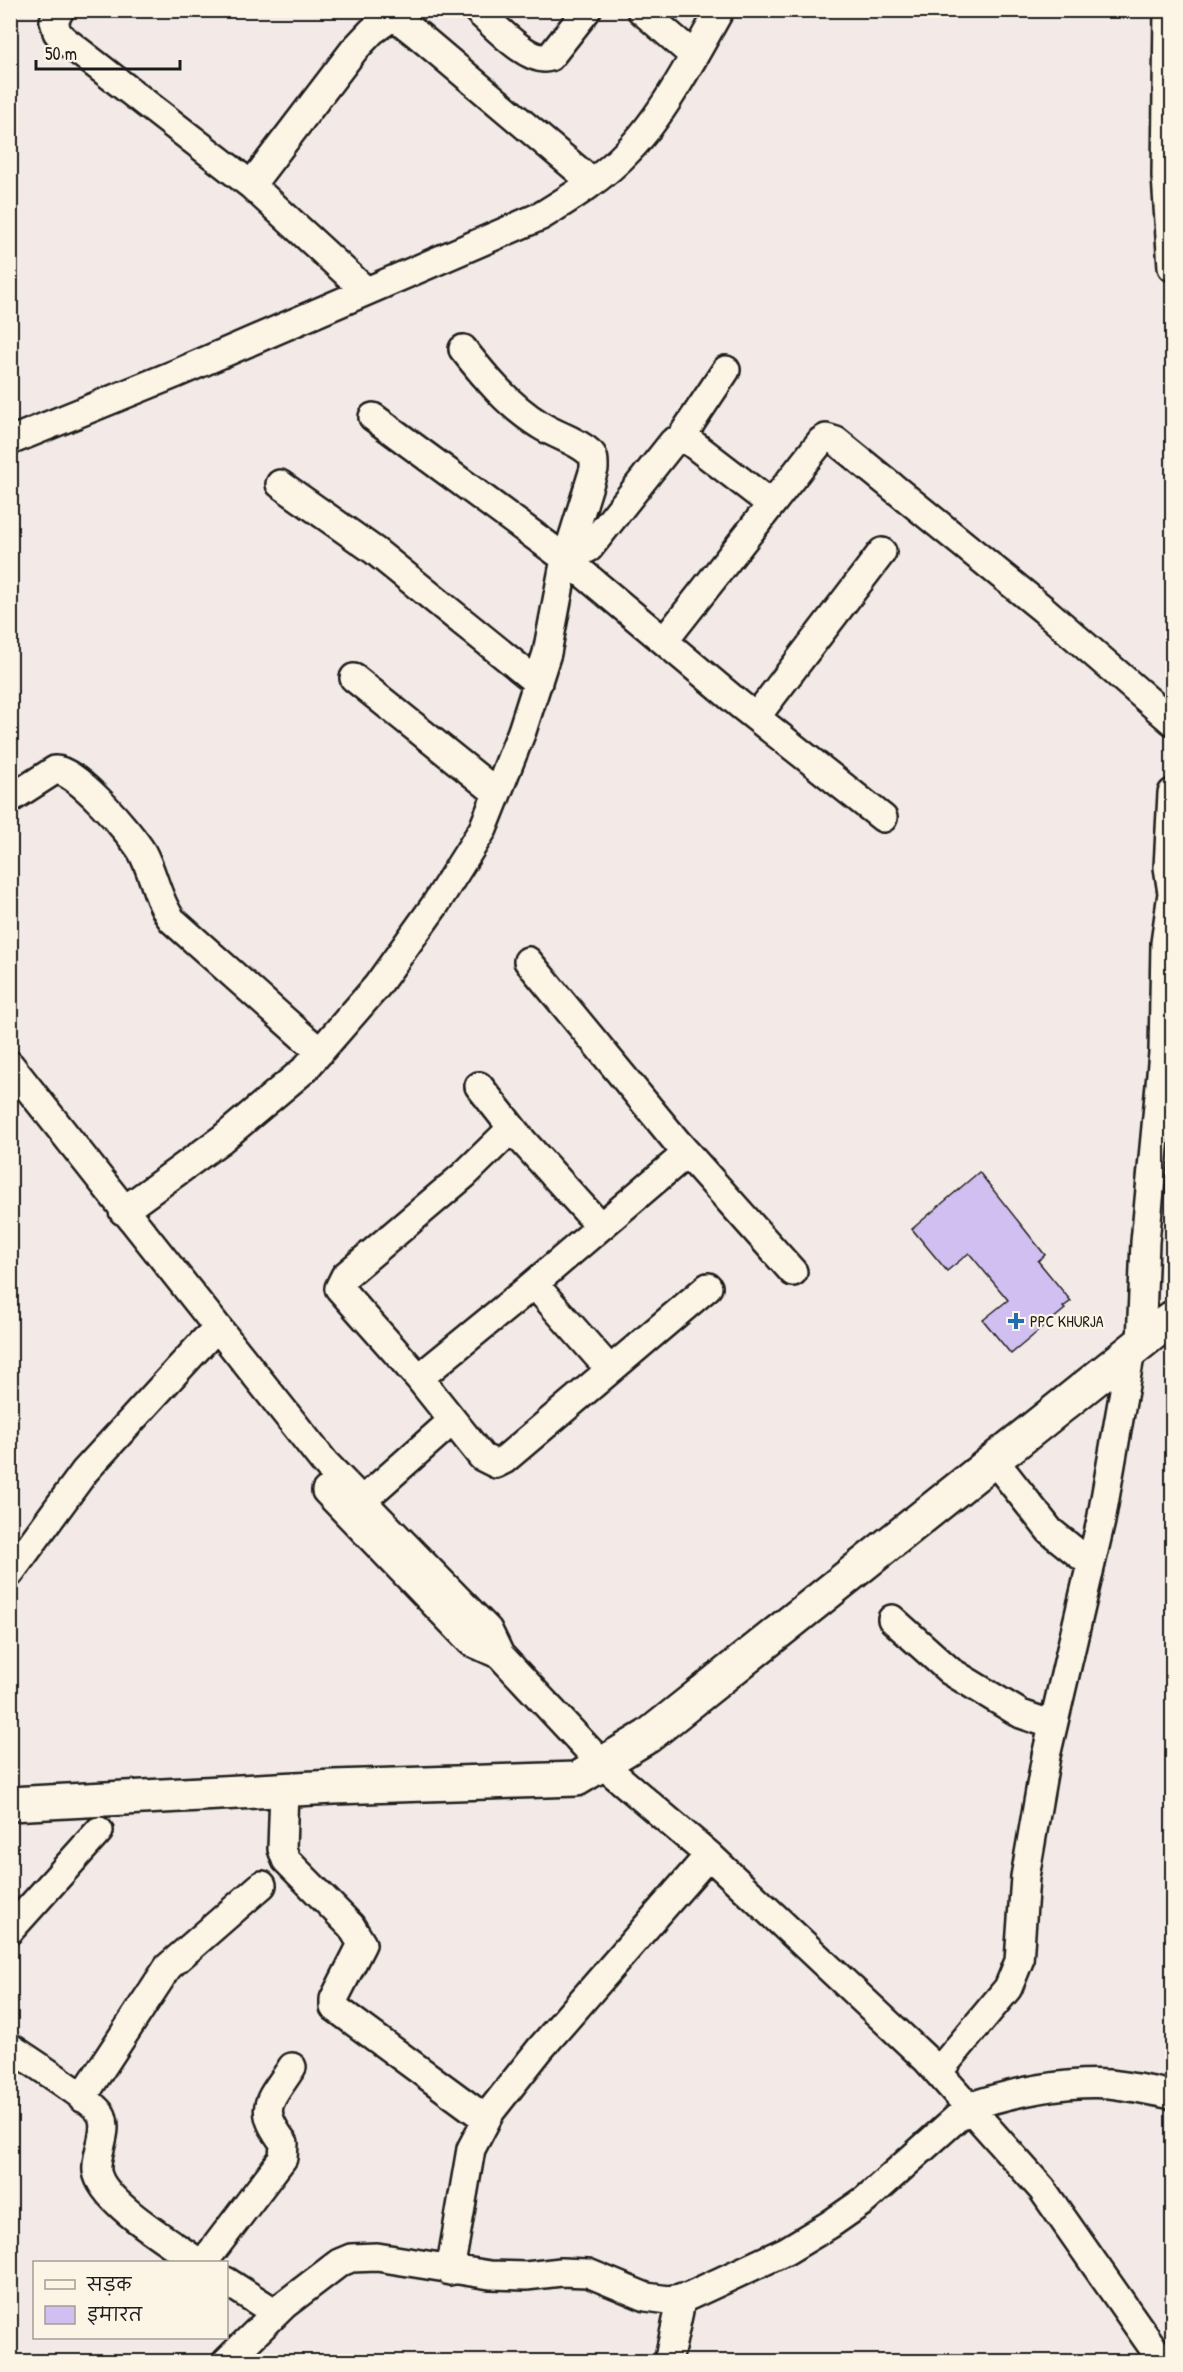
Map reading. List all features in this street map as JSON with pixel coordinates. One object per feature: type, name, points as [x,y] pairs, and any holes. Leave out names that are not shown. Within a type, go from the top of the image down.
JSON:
[{"type":"main road","points":[[10,1804],[284,1790],[577,1779],[648,1736],[1173,1318]]},
{"type":"street","points":[[60,10],[54,21],[63,39],[251,185],[366,291]]},
{"type":"street","points":[[477,10],[526,52],[537,59],[544,59],[550,57],[586,10]]},
{"type":"street","points":[[641,10],[693,55]]},
{"type":"street","points":[[10,441],[176,374],[541,216],[592,182],[629,151],[649,126],[720,10]]},
{"type":"street","points":[[1168,10],[1166,176],[1173,267]]},
{"type":"street","points":[[251,185],[354,50],[372,31],[392,17],[418,35],[592,182]]},
{"type":"street","points":[[123,1211],[222,1139],[304,1070],[377,986],[435,905],[483,829],[497,794],[547,653],[567,555],[594,469],[591,453],[539,425],[523,413],[489,381],[463,349]]},
{"type":"street","points":[[567,555],[589,548],[673,442],[680,439],[726,370]]},
{"type":"street","points":[[373,417],[567,555],[756,717],[884,818]]},
{"type":"street","points":[[665,640],[820,441],[826,438],[836,441],[1043,609],[1173,721]]},
{"type":"street","points":[[680,439],[689,441],[771,504]]},
{"type":"street","points":[[280,484],[375,551],[538,683]]},
{"type":"street","points":[[756,717],[882,552]]},
{"type":"street","points":[[354,678],[497,794]]},
{"type":"street","points":[[10,799],[55,770],[70,774],[100,802],[136,843],[146,861],[164,909],[172,920],[320,1052]]},
{"type":"street","points":[[938,2072],[1014,1978],[1019,1961],[1025,1878],[1053,1725],[1101,1521],[1136,1347],[1163,1053],[1165,943],[1172,894],[1168,867],[1173,793]]},
{"type":"street","points":[[528,961],[687,1152],[793,1272]]},
{"type":"street","points":[[10,1065],[123,1211],[325,1462],[488,1630],[500,1655],[602,1764],[709,1855],[938,2072],[1042,2189],[1163,2361]]},
{"type":"street","points":[[479,1086],[512,1128],[600,1226]]},
{"type":"street","points":[[10,1093],[313,1477],[471,1642],[500,1655]]},
{"type":"street","points":[[512,1128],[464,1174],[340,1281],[343,1295],[418,1378],[482,1457],[496,1464],[504,1460],[708,1287]]},
{"type":"street","points":[[418,1378],[534,1284],[687,1152]]},
{"type":"street","points":[[534,1284],[610,1370]]},
{"type":"street","points":[[10,1573],[85,1471],[205,1340]]},
{"type":"street","points":[[362,1501],[452,1421]]},
{"type":"street","points":[[994,1460],[1050,1531],[1091,1564]]},
{"type":"street","points":[[892,1618],[950,1671],[1021,1713],[1053,1725]]},
{"type":"street","points":[[284,1790],[282,1849],[286,1860],[351,1926],[362,1944],[334,1999],[334,2007],[486,2119]]},
{"type":"street","points":[[10,1930],[99,1831]]},
{"type":"street","points":[[450,2271],[471,2149],[486,2119],[540,2049],[709,1855]]},
{"type":"street","points":[[82,2098],[168,1967],[262,1885]]},
{"type":"street","points":[[10,2047],[102,2115],[104,2132],[97,2165],[98,2174],[105,2188],[121,2206],[197,2261]]},
{"type":"street","points":[[205,2261],[283,2158],[284,2143],[267,2114],[270,2102],[292,2067]]},
{"type":"street","points":[[226,2361],[276,2313],[339,2263],[351,2258],[377,2257],[450,2271],[490,2275],[588,2273],[646,2297],[669,2301],[786,2251],[829,2225],[865,2200],[969,2108],[988,2100],[1087,2084],[1110,2084],[1173,2095]]},
{"type":"street","points":[[228,2283],[276,2313]]},
{"type":"street","points":[[668,2361],[682,2297]]},
{"type":"building","points":[[979,1172],[1045,1255],[1038,1261],[1071,1301],[1063,1307],[1065,1309],[1011,1354],[983,1320],[1008,1300],[969,1253],[947,1271],[912,1229]]},
{"type":"place","name":"PPC KHURJA","points":[[1016,1321]]}]
